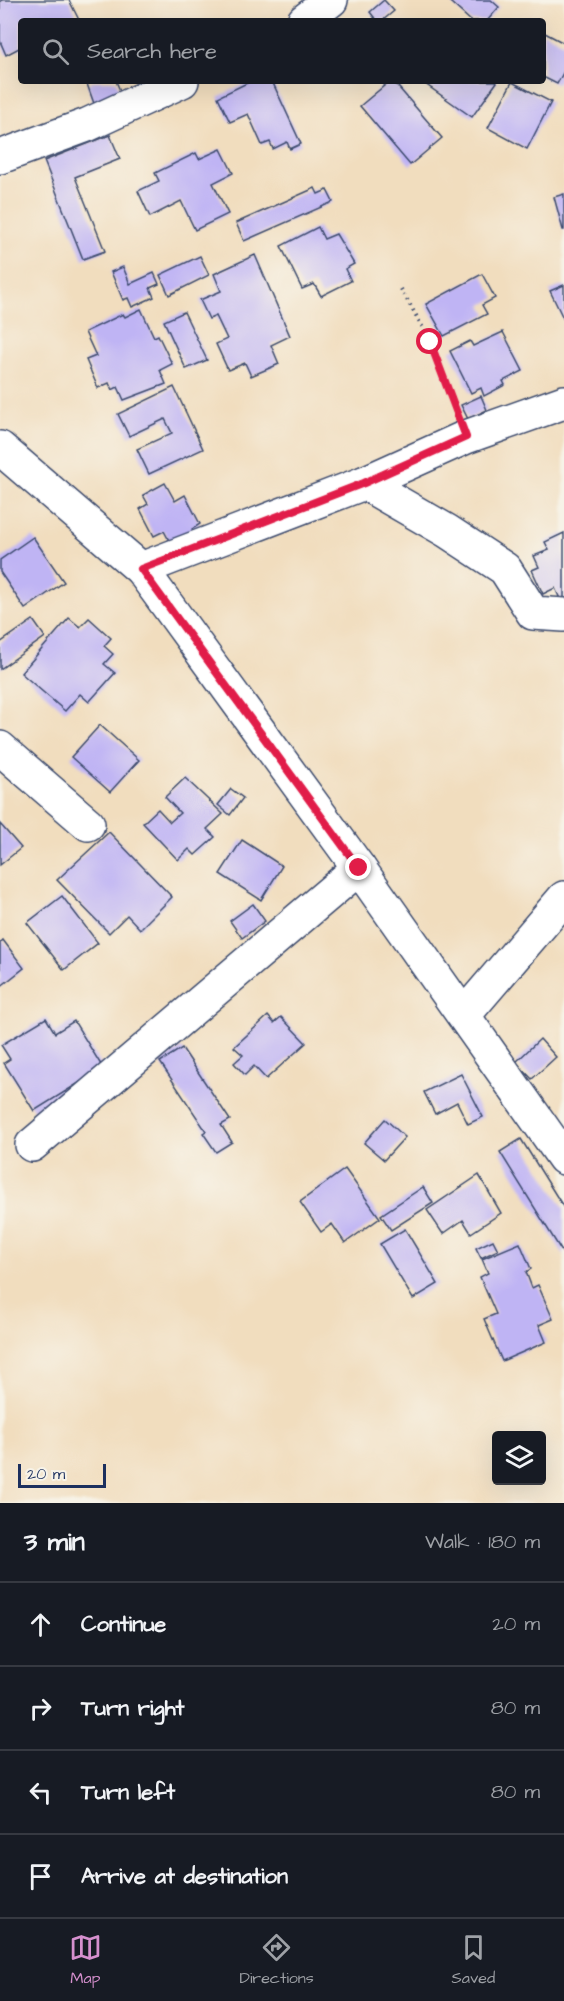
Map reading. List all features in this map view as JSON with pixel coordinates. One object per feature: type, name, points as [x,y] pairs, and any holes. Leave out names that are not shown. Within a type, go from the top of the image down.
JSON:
[{"type":"street","points":[[308,18],[331,0]]},
{"type":"street","points":[[0,157],[87,125],[176,84]]},
{"type":"street","points":[[141,569],[364,483],[466,437],[564,402]]},
{"type":"street","points":[[0,448],[141,569],[359,868],[564,1158]]},
{"type":"street","points":[[364,483],[447,531],[505,569],[533,613],[564,615]]},
{"type":"street","points":[[0,748],[88,824]]},
{"type":"street","points":[[32,1145],[359,868]]},
{"type":"street","points":[[464,1015],[564,898]]},
{"type":"path","points":[[401,289],[430,342],[466,437]]},
{"type":"building","points":[[69,0],[78,18],[18,18],[18,49],[6,55],[0,41],[0,1]]},
{"type":"building","points":[[384,0],[394,11],[386,18],[375,18],[370,12]]},
{"type":"building","points":[[453,0],[491,0],[499,7],[490,18],[468,18],[450,2]]},
{"type":"building","points":[[546,34],[564,43],[564,71],[557,84],[546,78]]},
{"type":"building","points":[[87,84],[117,84],[123,98],[96,109]]},
{"type":"building","points":[[245,84],[273,84],[301,144],[290,149],[287,142],[273,149],[270,142],[262,145],[248,114],[230,122],[218,97]]},
{"type":"building","points":[[386,84],[396,84],[442,138],[410,165],[360,106]]},
{"type":"building","points":[[425,84],[496,84],[472,117]]},
{"type":"building","points":[[511,84],[516,84],[551,102],[527,149],[488,128]]},
{"type":"building","points":[[110,135],[120,159],[75,177],[105,251],[83,259],[44,161]]},
{"type":"building","points":[[221,149],[233,173],[213,183],[228,214],[195,230],[181,201],[150,217],[138,191],[159,181],[155,173],[196,153],[199,159]]},
{"type":"building","points":[[315,188],[318,194],[327,190],[333,202],[244,241],[236,223]]},
{"type":"building","points":[[564,194],[564,230],[563,230],[554,197]]},
{"type":"building","points":[[318,227],[324,239],[336,234],[354,264],[345,269],[351,281],[321,296],[314,284],[302,289],[281,246]]},
{"type":"building","points":[[255,255],[290,336],[271,345],[279,364],[251,376],[245,363],[228,370],[216,344],[227,339],[216,316],[209,319],[200,300],[221,291],[214,274]]},
{"type":"building","points":[[200,256],[209,275],[169,295],[160,275]]},
{"type":"building","points":[[123,267],[130,284],[154,273],[159,284],[150,288],[154,297],[132,307],[128,298],[123,300],[111,272]]},
{"type":"building","points":[[482,274],[495,298],[482,305],[487,314],[444,336],[426,304]]},
{"type":"building","points":[[564,285],[564,320],[550,291]]},
{"type":"building","points":[[141,309],[154,337],[158,335],[172,364],[160,370],[166,384],[124,400],[118,387],[112,390],[109,383],[98,388],[86,360],[96,356],[85,332],[123,314],[125,317]]},
{"type":"building","points":[[184,312],[207,360],[186,369],[164,321]]},
{"type":"building","points":[[503,332],[523,371],[503,381],[505,385],[484,396],[481,388],[471,393],[450,351],[470,341],[473,346]]},
{"type":"building","points":[[174,387],[203,449],[149,474],[137,449],[172,433],[165,419],[129,436],[118,414]]},
{"type":"building","points":[[481,396],[487,410],[468,419],[461,405]]},
{"type":"building","points":[[165,483],[175,501],[185,495],[200,524],[192,529],[194,534],[172,546],[164,531],[154,536],[140,509],[148,504],[143,495]]},
{"type":"building","points":[[564,533],[564,600],[561,601],[555,588],[543,594],[532,570],[539,567],[534,556],[549,550],[545,542]]},
{"type":"building","points":[[33,537],[64,582],[25,609],[0,572],[0,560]]},
{"type":"building","points":[[69,618],[80,627],[89,618],[111,638],[104,646],[113,654],[104,664],[115,673],[89,702],[80,694],[65,711],[21,673]]},
{"type":"building","points":[[33,620],[45,637],[0,669],[0,643]]},
{"type":"building","points":[[100,725],[139,760],[110,792],[71,757]]},
{"type":"building","points":[[185,778],[223,814],[207,829],[215,837],[195,855],[189,849],[178,860],[143,823],[158,809],[170,822],[180,813],[165,797]]},
{"type":"building","points":[[231,789],[243,798],[230,815],[218,805]]},
{"type":"building","points":[[0,824],[21,848],[0,865]]},
{"type":"building","points":[[109,832],[172,897],[140,929],[127,915],[109,933],[57,880]]},
{"type":"building","points":[[242,840],[282,866],[261,900],[220,874]]},
{"type":"building","points":[[62,896],[98,943],[64,970],[27,923]]},
{"type":"building","points":[[253,904],[265,921],[242,938],[230,921]]},
{"type":"building","points":[[3,940],[24,968],[0,987],[0,943]]},
{"type":"building","points":[[268,1016],[274,1023],[281,1017],[306,1043],[266,1079],[254,1066],[245,1075],[234,1063],[243,1055],[234,1047]]},
{"type":"building","points":[[46,1018],[55,1033],[74,1021],[103,1068],[34,1111],[4,1063],[10,1059],[1,1045]]},
{"type":"building","points":[[540,1039],[556,1057],[532,1079],[516,1062]]},
{"type":"building","points":[[182,1048],[230,1120],[221,1125],[232,1142],[216,1152],[203,1133],[206,1131],[160,1062]]},
{"type":"building","points":[[461,1074],[483,1117],[468,1124],[457,1102],[435,1114],[424,1092]]},
{"type":"building","points":[[385,1119],[405,1137],[384,1160],[364,1143]]},
{"type":"building","points":[[521,1139],[564,1208],[564,1255],[500,1152]]},
{"type":"building","points":[[345,1169],[380,1218],[345,1243],[332,1224],[321,1232],[300,1202]]},
{"type":"building","points":[[479,1175],[501,1213],[471,1233],[463,1220],[443,1234],[427,1210]]},
{"type":"building","points":[[423,1187],[433,1203],[391,1230],[381,1215]]},
{"type":"building","points":[[405,1229],[438,1284],[413,1299],[380,1244]]},
{"type":"building","points":[[493,1240],[498,1250],[481,1258],[476,1248]]},
{"type":"building","points":[[520,1243],[531,1269],[526,1272],[532,1288],[538,1285],[553,1319],[539,1325],[546,1342],[502,1361],[484,1319],[496,1314],[480,1277],[488,1273],[482,1259]]},
{"type":"route","points":[[359,868],[141,569],[364,483],[466,437],[430,342]]}]
